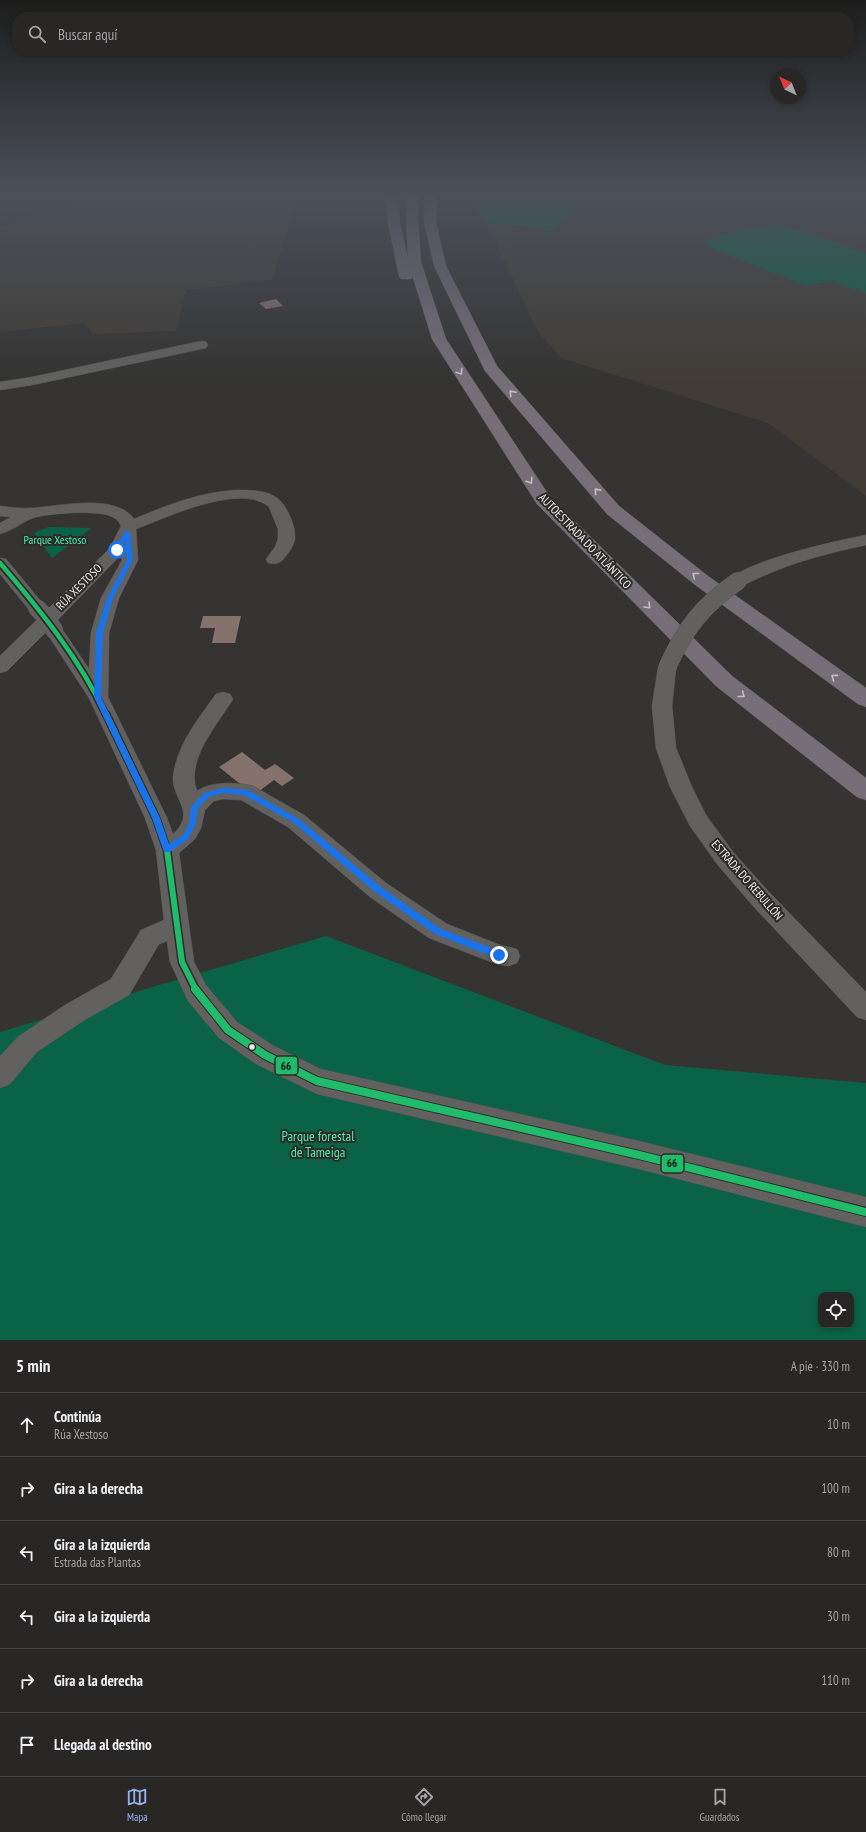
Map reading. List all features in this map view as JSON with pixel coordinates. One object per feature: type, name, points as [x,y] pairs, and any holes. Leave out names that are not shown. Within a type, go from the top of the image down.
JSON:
[{"type":"highway","points":[[400,256],[410,291]]},
{"type":"highway","name":"AUTOESTRADA DO ATLÁNTICO","points":[[415,256],[415,262],[439,339],[542,500],[724,681],[866,790]]},
{"type":"highway","points":[[438,256],[440,266],[490,368],[613,510],[701,580],[866,699]]},
{"type":"highway","points":[[416,304],[439,339]]},
{"type":"street","points":[[0,386],[39,380],[202,345]]},
{"type":"street","points":[[128,529],[199,500],[246,494],[256,495],[274,502],[287,532],[285,546],[274,559]]},
{"type":"street","points":[[2,519],[32,513],[80,508],[109,510],[125,518],[128,529],[130,560],[110,598],[100,633],[98,697]]},
{"type":"street","name":"RÚA XESTOSO","points":[[0,667],[117,550],[128,529]]},
{"type":"street","name":"ESTRADA DO REBULLÓN","points":[[866,540],[826,548],[783,560],[738,580],[706,604],[695,616],[675,648],[667,668],[662,706],[666,748],[681,787],[698,820],[725,858],[761,899],[866,1009]]},
{"type":"street","points":[[0,562],[46,617],[98,697],[156,818],[167,850],[182,962],[197,993],[228,1030],[265,1055],[317,1082],[639,1155],[866,1212]]},
{"type":"street","points":[[167,850],[186,837],[193,824],[194,807],[183,780],[190,755],[205,725],[223,699]]},
{"type":"street","points":[[194,807],[206,795],[223,791],[246,792],[296,821],[378,890],[438,931],[499,955],[508,956]]},
{"type":"street","points":[[0,1075],[28,1044],[69,1016],[120,987],[150,937],[176,926]]},
{"type":"shaded area","points":[[0,256],[280,256],[272,280],[186,290],[176,331],[93,334],[84,323],[0,332]]},
{"type":"shaded area","points":[[502,256],[866,256],[866,496],[768,423],[561,358],[538,331]]},
{"type":"green space","points":[[730,256],[866,256],[866,293],[831,281],[807,286]]},
{"type":"green space","name":"Parque Xestoso","points":[[48,527],[92,528],[52,558],[34,533]]},
{"type":"green space","name":"Parque forestal de Tameiga","points":[[326,936],[665,1065],[866,1083],[866,1340],[0,1340],[0,1032]]},
{"type":"building","points":[[276,299],[283,306],[266,309],[259,303]]},
{"type":"building","points":[[203,616],[241,616],[235,643],[212,643],[215,628],[200,628]]},
{"type":"building","points":[[242,752],[265,770],[275,764],[294,778],[282,786],[274,780],[254,795],[219,767]]},
{"type":"transit line","name":"66","points":[[0,563],[46,617],[98,697],[156,818],[167,850],[182,962],[197,993],[228,1030],[265,1055],[317,1081],[639,1155],[866,1212]]},
{"type":"route","points":[[117,550],[127,532],[130,560],[110,598],[100,633],[98,697],[156,818],[167,850],[186,837],[193,824],[194,807],[206,795],[223,791],[246,792],[296,821],[378,890],[438,931],[499,955]]}]
